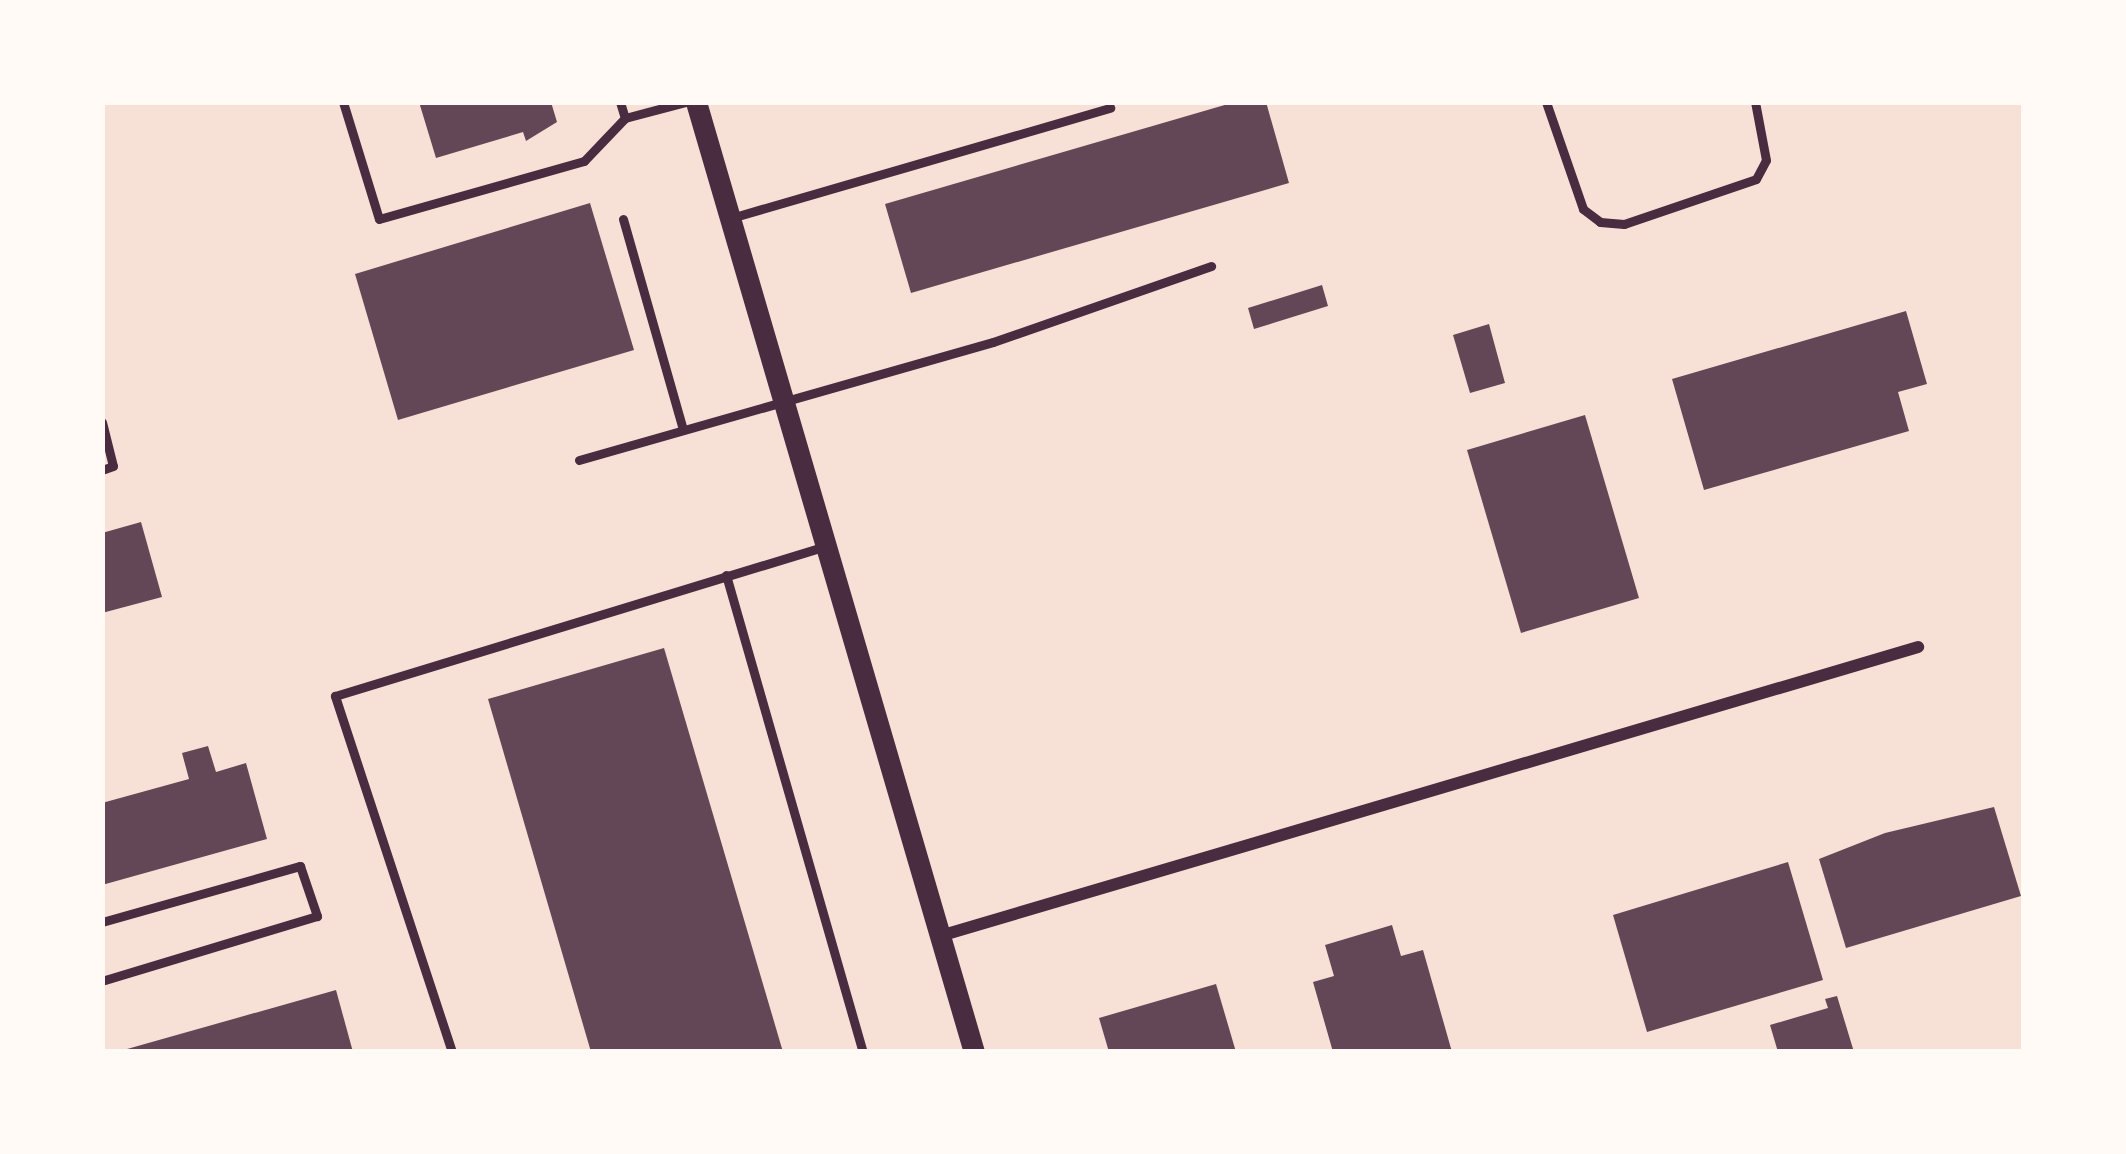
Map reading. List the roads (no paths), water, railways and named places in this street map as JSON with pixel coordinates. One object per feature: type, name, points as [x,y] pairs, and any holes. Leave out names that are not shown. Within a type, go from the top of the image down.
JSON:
[{"type":"street","points":[[696,102],[974,1052]]},
{"type":"street","points":[[940,936],[1918,647]]},
{"type":"lane","points":[[343,102],[379,219],[584,161],[625,118],[686,102]]},
{"type":"lane","points":[[620,102],[625,118]]},
{"type":"lane","points":[[1546,102],[1582,209],[1600,222],[1624,224],[1756,179],[1766,160],[1755,102]]},
{"type":"lane","points":[[730,218],[1110,108]]},
{"type":"lane","points":[[623,219],[683,430]]},
{"type":"lane","points":[[579,460],[993,342],[1211,266]]},
{"type":"lane","points":[[102,422],[113,466],[102,470]]},
{"type":"lane","points":[[452,1052],[335,696],[826,546]]},
{"type":"lane","points":[[726,575],[862,1052]]},
{"type":"lane","points":[[102,922],[300,866],[317,916],[102,981]]}]
